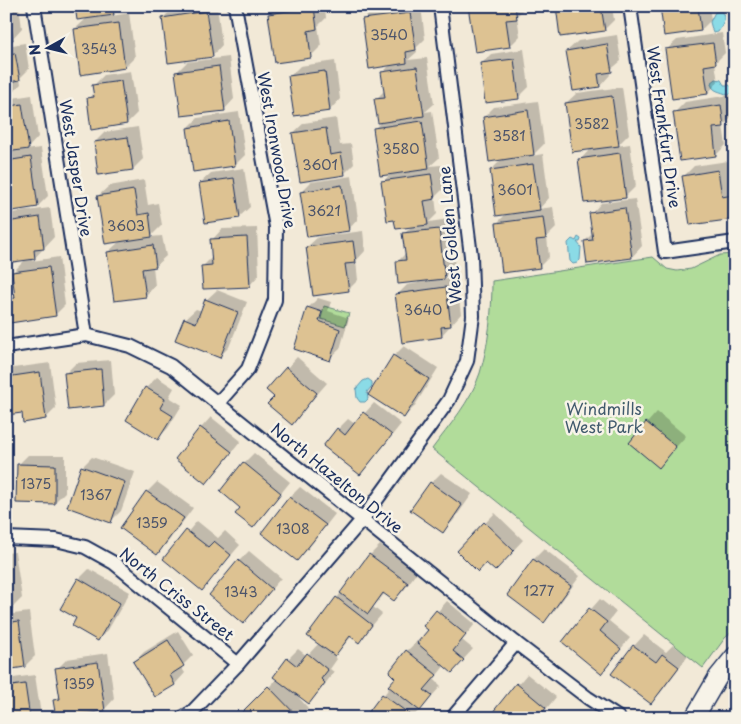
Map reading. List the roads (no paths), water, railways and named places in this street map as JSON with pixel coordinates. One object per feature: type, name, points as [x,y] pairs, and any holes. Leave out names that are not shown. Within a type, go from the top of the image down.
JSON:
[{"type":"street","name":"West Jasper Drive","points":[[34,6],[86,335]]},
{"type":"street","name":"West Ironwood Drive","points":[[218,403],[248,368],[275,300],[276,227],[235,6]]},
{"type":"street","name":"West Golden Lane","points":[[182,718],[192,712],[238,664],[362,520],[449,400],[467,361],[474,316],[471,256],[440,6]]},
{"type":"street","name":"West Frankfurt Drive","points":[[630,6],[665,252],[735,242]]},
{"type":"street","name":"North Hazelton Drive","points":[[6,347],[86,335],[130,346],[171,366],[516,643],[588,698],[619,718]]},
{"type":"street","name":"North Criss Street","points":[[6,538],[56,540],[85,547],[114,563],[238,664]]},
{"type":"street","points":[[452,718],[516,643]]},
{"type":"street","points":[[694,718],[718,677],[735,656]]},
{"type":"water","points":[[721,11],[724,16],[723,24],[718,32],[713,33],[710,22],[715,12]]},
{"type":"water","points":[[716,79],[721,80],[724,85],[732,87],[732,93],[728,95],[713,88],[711,83]]},
{"type":"water","points":[[578,237],[581,239],[580,242],[577,242],[581,247],[580,260],[573,264],[570,261],[568,243],[572,239],[576,241]]},
{"type":"water","points":[[368,379],[372,382],[372,386],[367,392],[368,399],[365,402],[360,402],[357,398],[356,389],[363,381]]},
{"type":"park label","name":"Windmills West Park","points":[[604,418]]}]
